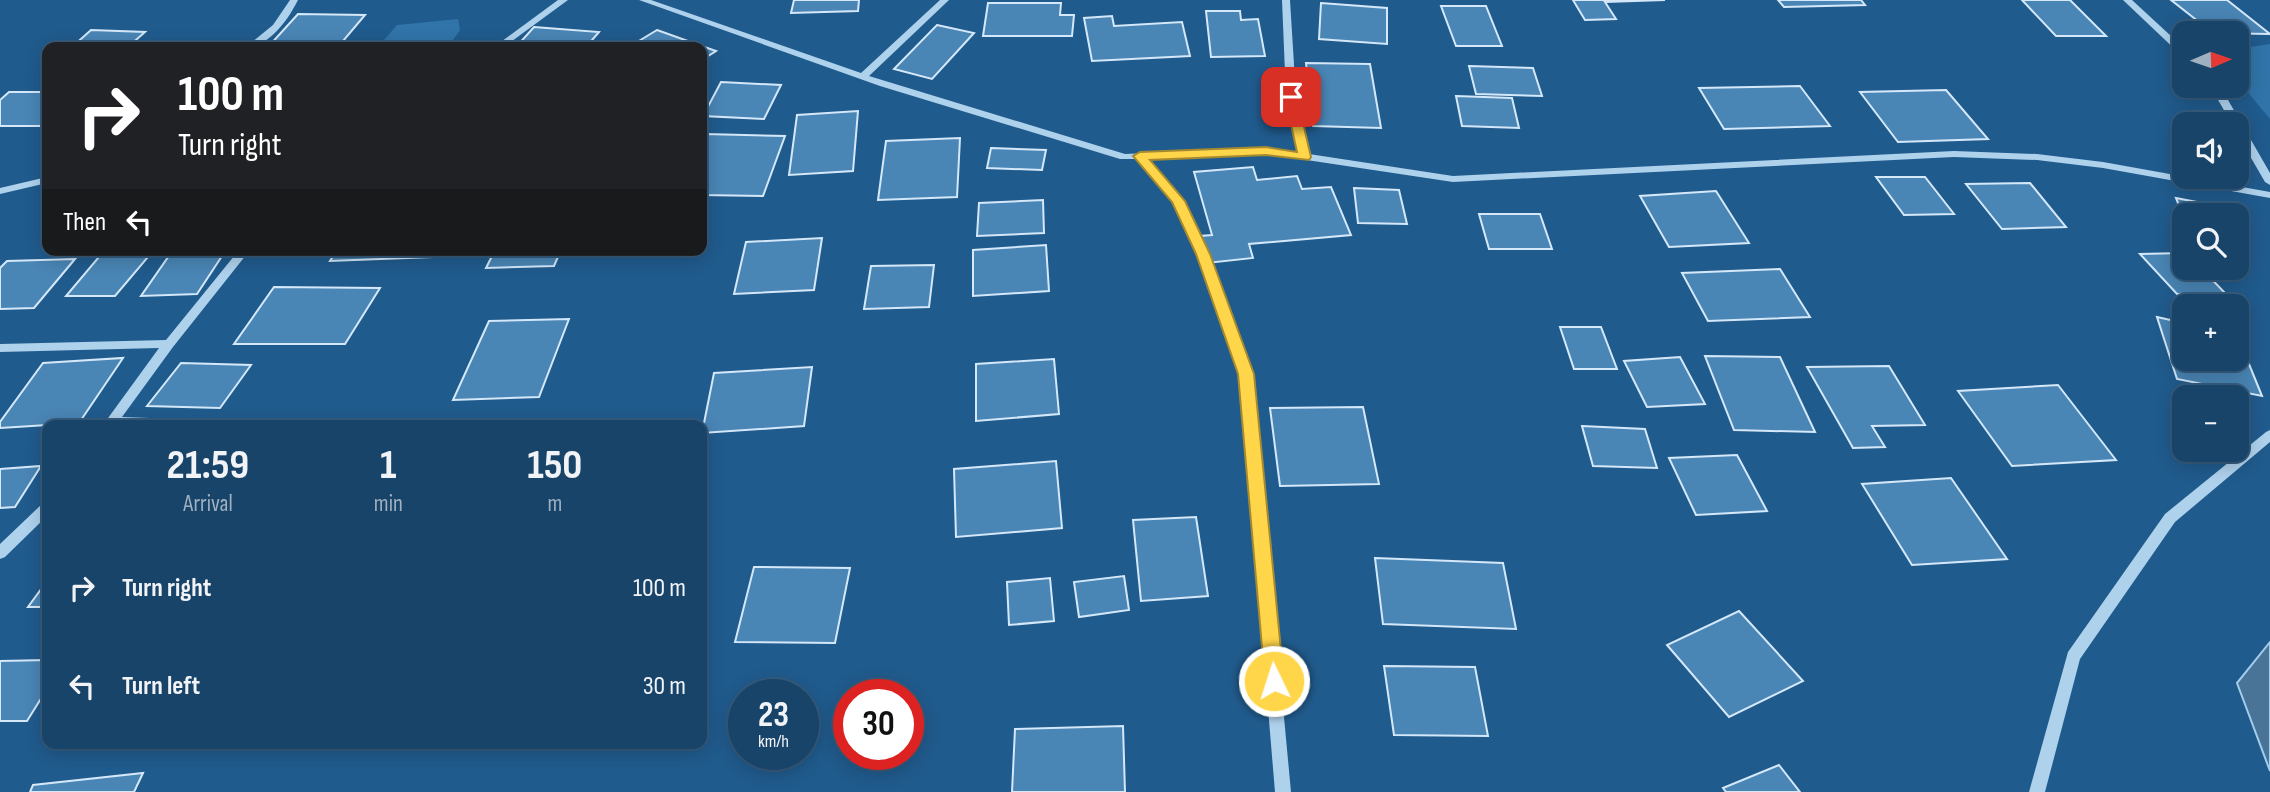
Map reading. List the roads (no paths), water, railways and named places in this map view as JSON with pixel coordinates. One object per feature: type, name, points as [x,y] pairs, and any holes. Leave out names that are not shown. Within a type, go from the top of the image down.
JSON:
[{"type":"street","points":[[258,42],[267,36],[294,0]]},
{"type":"street","points":[[505,42],[564,0]]},
{"type":"street","points":[[643,0],[863,77],[1124,157],[1266,151],[1453,179],[1954,154],[2037,157],[2103,165],[2270,195]]},
{"type":"street","points":[[863,77],[945,0]]},
{"type":"street","points":[[1286,0],[1291,97],[1305,157]]},
{"type":"street","points":[[2127,0],[2172,42]]},
{"type":"street","points":[[2223,98],[2270,182]]},
{"type":"street","points":[[1140,156],[1179,201],[1203,254],[1246,374],[1283,792]]},
{"type":"street","points":[[0,191],[42,181]]},
{"type":"street","points":[[112,420],[240,256]]},
{"type":"street","points":[[0,348],[169,344]]},
{"type":"street","points":[[2037,792],[2073,657],[2170,517],[2270,435]]},
{"type":"street","points":[[0,553],[42,513]]}]
